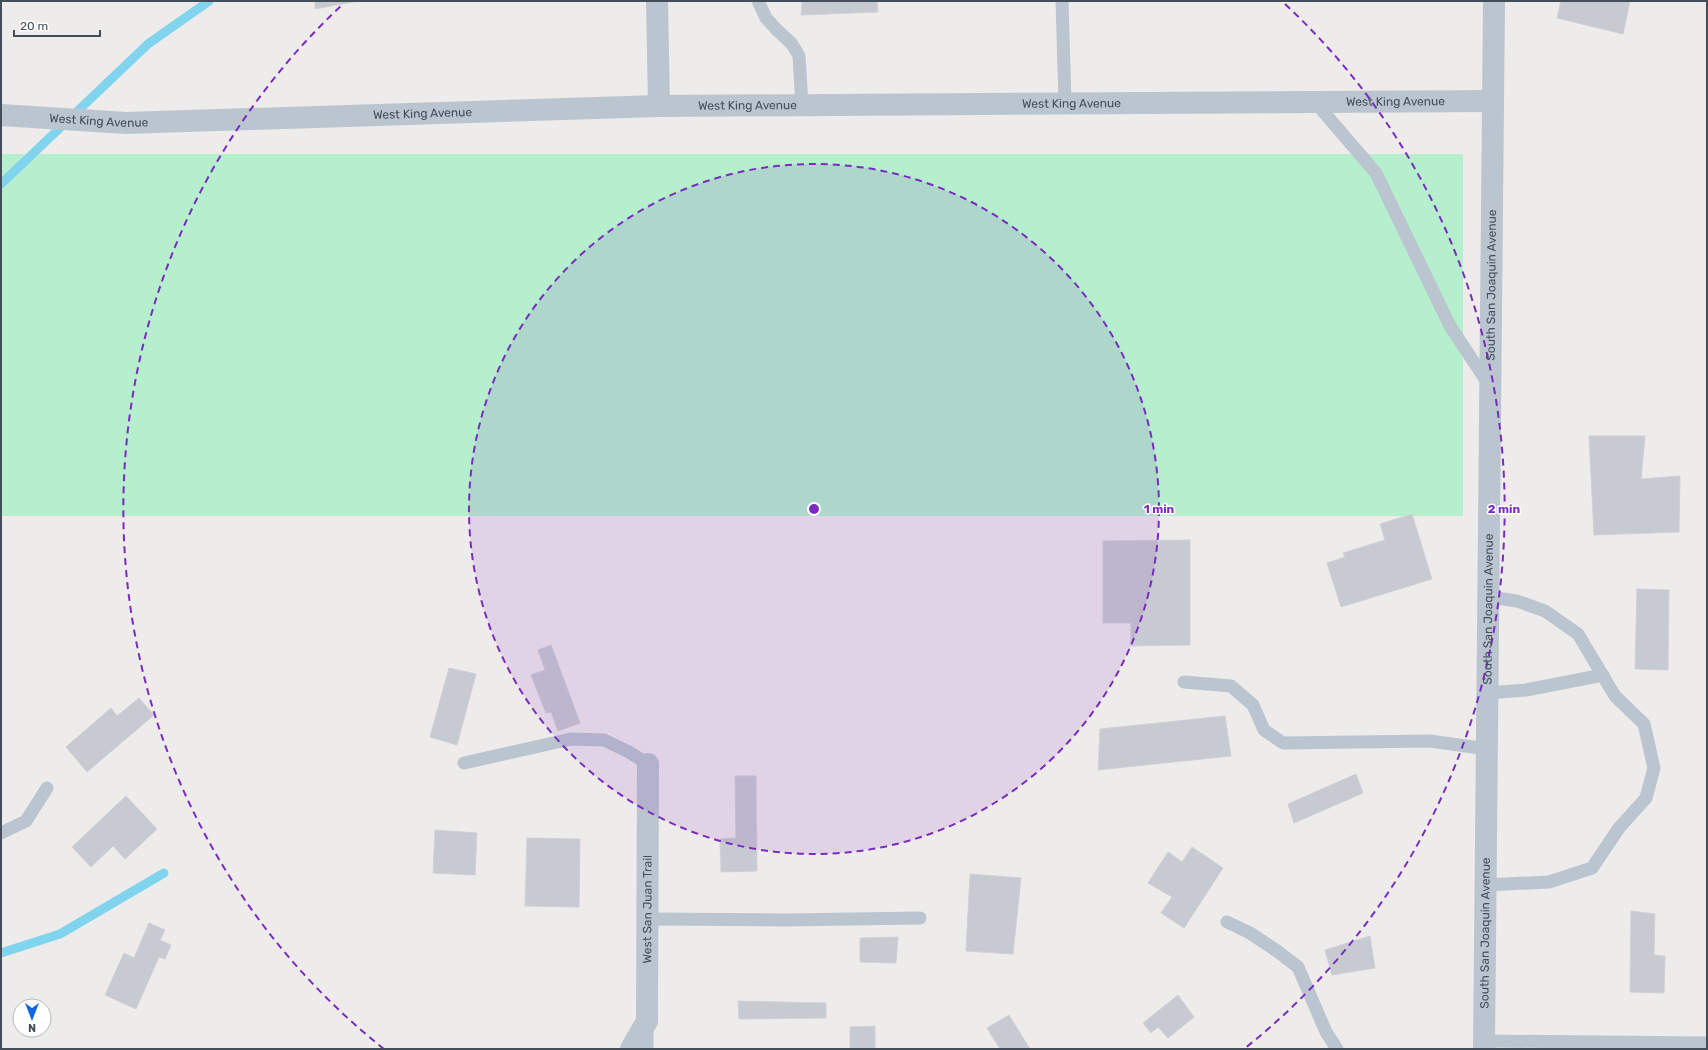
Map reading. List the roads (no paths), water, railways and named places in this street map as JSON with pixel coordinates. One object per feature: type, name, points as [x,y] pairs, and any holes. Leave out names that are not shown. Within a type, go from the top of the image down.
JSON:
[{"type":"street","points":[[657,1],[659,106]]},
{"type":"street","name":"South San Joaquin Avenue","points":[[1484,1045],[1494,1]]},
{"type":"street","name":"West King Avenue","points":[[1,115],[126,122],[659,106],[1493,100]]},
{"type":"street","name":"West San Juan Trail","points":[[631,1049],[647,1021],[648,764]]},
{"type":"lane","points":[[758,1],[766,18],[792,44],[799,56],[802,105]]},
{"type":"lane","points":[[1062,1],[1065,103]]},
{"type":"lane","points":[[1315,102],[1376,173],[1450,326],[1490,386]]},
{"type":"lane","points":[[1485,886],[1549,882],[1592,868],[1619,828],[1646,798],[1654,768],[1644,724],[1615,696],[1578,634],[1545,611],[1517,601],[1488,598]]},
{"type":"lane","points":[[1487,693],[1526,690],[1603,676]]},
{"type":"lane","points":[[1184,682],[1231,686],[1253,705],[1264,730],[1283,743],[1430,741],[1487,749]]},
{"type":"lane","points":[[464,763],[571,739],[604,740],[629,752],[648,764]]},
{"type":"lane","points":[[1,833],[26,821],[48,788]]},
{"type":"lane","points":[[647,919],[786,920],[920,918]]},
{"type":"lane","points":[[1227,922],[1250,933],[1298,967],[1326,1032],[1337,1049]]},
{"type":"lane","points":[[647,1021],[647,1049]]},
{"type":"lane","points":[[1484,1045],[1707,1043]]},
{"type":"waterway","points":[[1,184],[148,44],[209,1]]},
{"type":"waterway","points":[[1,953],[60,934],[164,873]]}]
